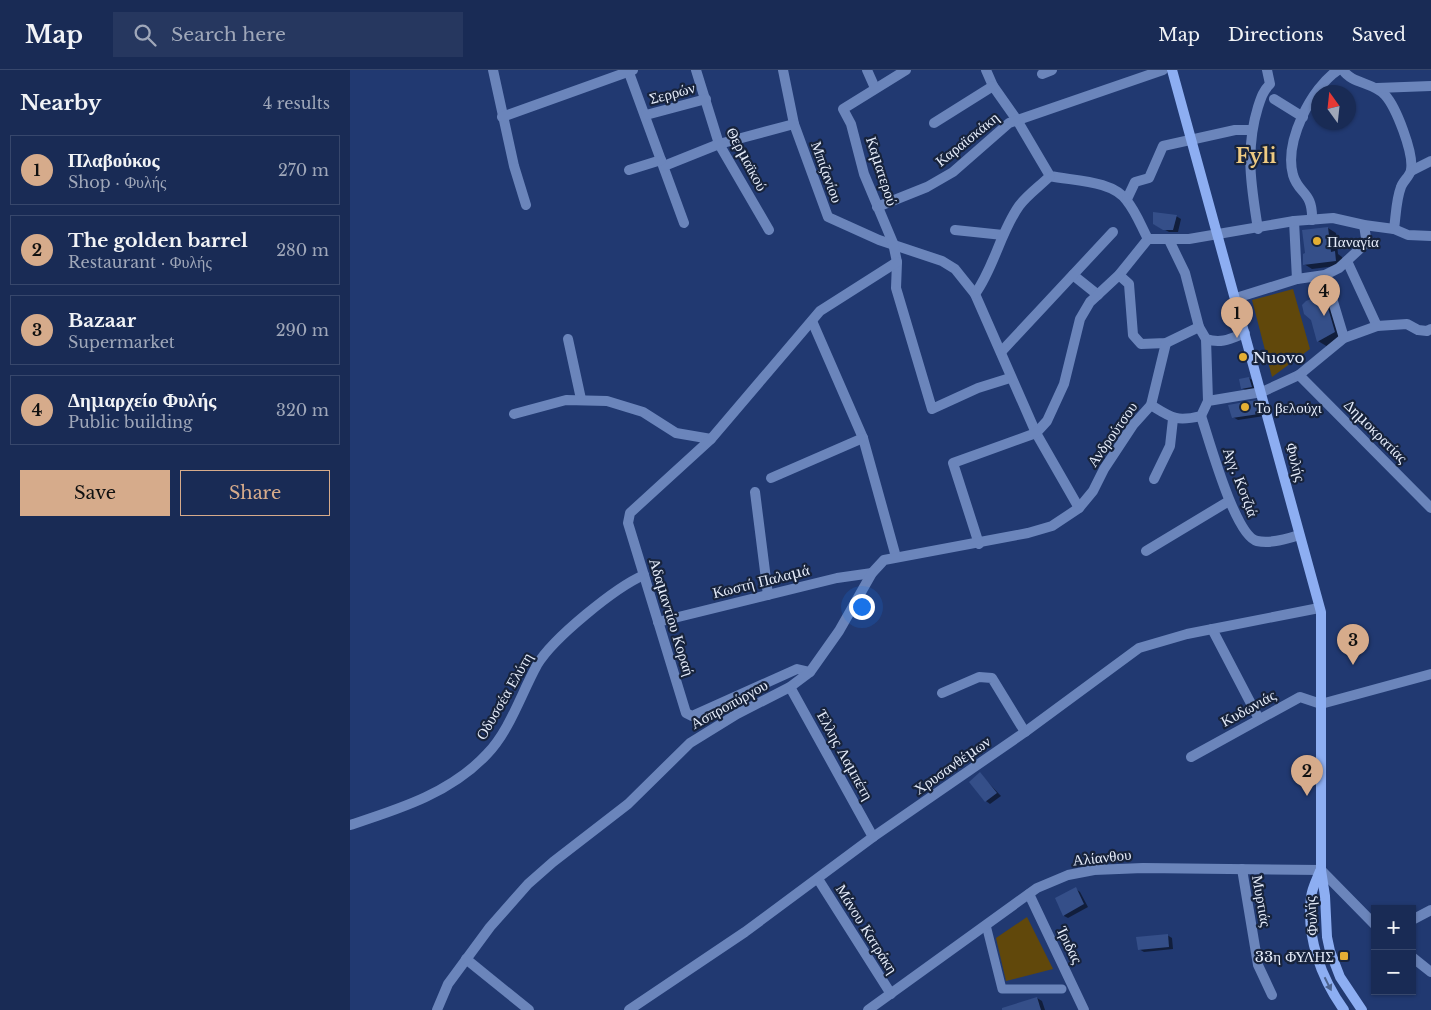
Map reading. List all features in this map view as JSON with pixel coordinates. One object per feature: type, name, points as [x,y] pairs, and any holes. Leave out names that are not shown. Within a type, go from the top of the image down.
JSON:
[{"type":"main road","name":"Φυλής","points":[[1172,70],[1262,392],[1323,625],[1321,870],[1325,896],[1326,937],[1340,977],[1362,1010]]},
{"type":"main road","name":"Φυλής","points":[[1321,870],[1311,895],[1313,938],[1327,983],[1344,1010]]},
{"type":"street","points":[[493,70],[502,117],[526,206]]},
{"type":"street","name":"Θερμαϊκού","points":[[696,70],[719,144],[769,230]]},
{"type":"street","points":[[867,70],[875,88],[906,70]]},
{"type":"street","points":[[986,70],[993,86],[1017,120],[1050,176],[1109,187],[1127,199],[1148,239]]},
{"type":"street","name":"Καραϊσκάκη","points":[[877,207],[927,187],[953,172],[1009,123],[1163,70]]},
{"type":"street","points":[[1258,229],[1250,175],[1251,130],[1264,91],[1270,84],[1267,70]]},
{"type":"street","points":[[1312,220],[1313,208],[1309,197],[1293,177],[1294,140],[1310,100],[1327,77],[1338,70]]},
{"type":"street","points":[[1343,70],[1354,80],[1378,88],[1431,86]]},
{"type":"street","points":[[502,117],[630,71],[684,223]]},
{"type":"street","name":"Μπιζανίου","points":[[786,71],[794,124],[828,217],[879,240],[893,243],[942,261],[955,268],[975,294],[1001,352],[1010,378],[1036,432],[1079,508]]},
{"type":"street","points":[[934,123],[993,86]]},
{"type":"street","name":"Καματερού","points":[[875,88],[843,109],[851,124],[864,174],[893,243],[897,262],[896,288],[932,409],[978,388],[1010,378]]},
{"type":"street","points":[[1378,88],[1391,102],[1397,114],[1409,153],[1411,171]]},
{"type":"street","name":"Σερρών","points":[[646,115],[706,99]]},
{"type":"street","points":[[1274,99],[1303,117]]},
{"type":"street","points":[[630,170],[663,163],[719,144],[794,124]]},
{"type":"street","points":[[1127,199],[1135,182],[1149,178],[1163,146],[1235,130],[1251,130]]},
{"type":"street","points":[[1394,229],[1397,198],[1402,185],[1411,171],[1431,161]]},
{"type":"street","points":[[975,294],[983,283],[1003,235],[1020,205],[1050,176]]},
{"type":"street","points":[[1148,239],[1189,239],[1258,229],[1294,221],[1333,218],[1394,229],[1408,235],[1431,236]]},
{"type":"street","points":[[1294,221],[1297,279]]},
{"type":"street","points":[[1236,298],[1297,279],[1325,275],[1347,261],[1364,245],[1366,238],[1364,225]]},
{"type":"street","points":[[955,230],[1003,235]]},
{"type":"street","points":[[1001,352],[1113,232]]},
{"type":"street","points":[[979,544],[953,462],[1036,432],[1055,407],[1064,384],[1080,319],[1098,294],[1119,275],[1148,239]]},
{"type":"street","points":[[1151,405],[1172,418],[1184,420],[1201,416],[1208,401],[1206,338],[1200,327],[1185,273],[1168,240]]},
{"type":"street","points":[[1347,261],[1377,326]]},
{"type":"street","points":[[514,414],[566,400],[606,401],[643,412],[676,433],[711,439],[820,311],[897,262]]},
{"type":"street","points":[[1073,275],[1098,294]]},
{"type":"street","points":[[1119,275],[1129,284],[1133,335],[1141,344],[1166,343],[1200,327]]},
{"type":"street","points":[[1325,275],[1344,338]]},
{"type":"street","points":[[812,321],[863,438],[896,557]]},
{"type":"street","points":[[1208,401],[1262,392],[1299,375],[1344,338],[1377,326],[1407,324],[1418,330],[1430,332]]},
{"type":"street","points":[[1206,338],[1216,342],[1225,341],[1245,333]]},
{"type":"street","points":[[568,339],[581,399]]},
{"type":"street","name":"Ανδρούτσου","points":[[1079,508],[1093,491],[1104,469],[1133,425],[1151,405],[1166,343]]},
{"type":"street","name":"Δημοκρατίας","points":[[1299,375],[1431,508]]},
{"type":"street","name":"Αγγ. Κοτζιά","points":[[1201,416],[1229,501],[1244,532],[1256,541],[1279,541],[1299,535]]},
{"type":"street","points":[[1154,479],[1170,446],[1172,418]]},
{"type":"street","points":[[771,478],[863,438]]},
{"type":"street","name":"Αδαμαντίου Κοραή","points":[[711,439],[630,513],[628,522],[686,713],[692,716],[797,669],[810,672]]},
{"type":"street","points":[[755,492],[768,595]]},
{"type":"street","points":[[1146,551],[1229,501]]},
{"type":"street","name":"Ασπροπύργου","points":[[437,1010],[448,984],[466,959],[490,927],[528,884],[553,862],[628,804],[690,743],[737,714],[790,687],[810,672],[839,632],[872,572],[884,560],[979,544],[1052,526],[1079,508]]},
{"type":"street","name":"Κωστή Παλαμά","points":[[658,622],[837,578],[872,572]]},
{"type":"street","name":"Οδυσσέα Ελύτη","points":[[350,825],[396,810],[434,794],[468,772],[488,754],[502,733],[539,662],[576,623],[629,581],[644,575]]},
{"type":"street","name":"Χρυσανθέμων","points":[[629,1010],[744,932],[873,837],[1025,732],[1140,648],[1158,641],[1319,608]]},
{"type":"street","points":[[1212,629],[1259,719]]},
{"type":"street","points":[[1321,704],[1431,674]]},
{"type":"street","points":[[942,693],[979,677],[992,678],[1025,732]]},
{"type":"street","name":"Έλλης Λαμπέτη","points":[[790,687],[873,837]]},
{"type":"street","name":"Κυδωνιάς","points":[[1191,757],[1300,697],[1321,704]]},
{"type":"street","name":"Αλίανθου","points":[[868,1010],[1028,894],[1068,875],[1094,870],[1143,868],[1321,870]]},
{"type":"street","name":"Μυρτιάς","points":[[1242,869],[1258,966],[1272,995]]},
{"type":"street","points":[[1321,870],[1371,921]]},
{"type":"street","name":"Μάνου Κατράκη","points":[[818,879],[891,994]]},
{"type":"street","name":"Ίριδας","points":[[1028,894],[1084,1010]]},
{"type":"street","points":[[1416,918],[1431,910]]},
{"type":"street","points":[[986,925],[1002,989],[1062,989]]},
{"type":"street","points":[[466,959],[529,1010]]},
{"type":"street","points":[[1416,960],[1431,972]]},
{"type":"shaded area","points":[[1293,289],[1310,349],[1272,377],[1252,300]]},
{"type":"shaded area","points":[[1027,917],[1053,969],[1006,981],[996,938]]},
{"type":"building","points":[[1153,212],[1177,215],[1173,230],[1163,230],[1153,224]]},
{"type":"building","name":"Παναγία","points":[[1328,227],[1331,252],[1335,251],[1336,261],[1303,265],[1303,254],[1305,253],[1302,230]]},
{"type":"building","points":[[1324,294],[1335,332],[1317,342],[1311,320],[1304,314],[1302,305],[1306,301]]},
{"type":"building","points":[[1249,377],[1252,387],[1241,389],[1239,379]]},
{"type":"building","name":"Το βελούχι","points":[[1256,400],[1259,414],[1232,418],[1228,405]]},
{"type":"building","points":[[980,772],[997,793],[985,802],[969,782]]},
{"type":"building","points":[[1076,887],[1084,904],[1063,916],[1055,898]]},
{"type":"building","points":[[1168,934],[1169,947],[1138,950],[1136,937]]},
{"type":"building","points":[[1037,997],[1041,1010],[1002,1010],[1002,1008]]},
{"type":"place","name":"Παναγία","points":[[1317,241]]},
{"type":"place","name":"Δημαρχείο Φυλής","points":[[1324,316]]},
{"type":"place","name":"Πλαβούκος","points":[[1237,338]]},
{"type":"place","name":"Nuovo","points":[[1243,357]]},
{"type":"place","name":"Το βελούχι","points":[[1245,407]]},
{"type":"place","name":"Bazaar","points":[[1353,665]]},
{"type":"place","name":"The golden barrel","points":[[1307,796]]},
{"type":"place","name":"33η ΦΥΛΗΣ","points":[[1344,956]]},
{"type":"district","name":"Fyli","points":[[1256,156]]}]
